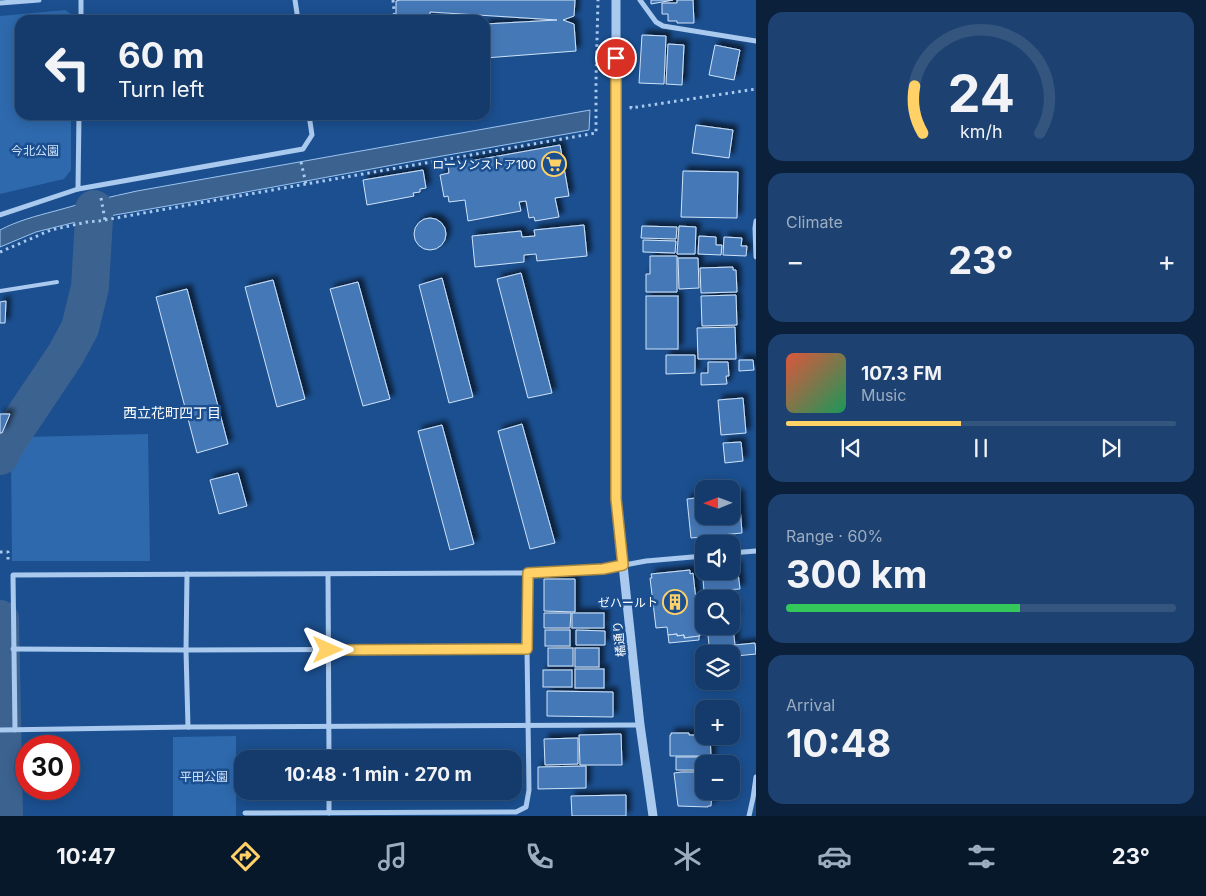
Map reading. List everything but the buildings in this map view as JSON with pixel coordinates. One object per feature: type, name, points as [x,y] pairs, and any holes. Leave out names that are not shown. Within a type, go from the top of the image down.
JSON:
[{"type":"street","points":[[0,3],[38,0]]},
{"type":"street","points":[[81,0],[81,15]]},
{"type":"street","points":[[295,0],[297,15]]},
{"type":"street","name":"橘通り","points":[[616,0],[616,499],[640,725],[653,816]]},
{"type":"street","points":[[640,0],[656,22],[663,26],[756,41]]},
{"type":"street","points":[[78,189],[79,120]]},
{"type":"street","points":[[0,215],[78,189],[303,149],[312,135],[310,120]]},
{"type":"street","points":[[756,220],[756,257]]},
{"type":"street","points":[[740,552],[756,551]]},
{"type":"street","points":[[12,730],[13,575],[528,573],[603,569],[646,561],[695,557]]},
{"type":"street","points":[[245,813],[516,812],[526,807],[529,790],[528,573]]},
{"type":"street","points":[[187,574],[188,727]]},
{"type":"street","points":[[328,574],[329,750]]},
{"type":"street","points":[[13,649],[527,649]]},
{"type":"street","points":[[0,730],[188,727],[640,725]]},
{"type":"street","points":[[749,816],[756,781]]},
{"type":"street","points":[[329,800],[329,813]]},
{"type":"lane","points":[[0,292],[57,282]]},
{"type":"path","points":[[393,0],[395,15]]},
{"type":"path","points":[[0,252],[51,230],[87,222],[596,133],[598,0]]},
{"type":"path","points":[[631,98],[631,108],[756,89]]},
{"type":"path","points":[[298,149],[306,184]]},
{"type":"path","points":[[98,185],[104,220]]},
{"type":"path","points":[[0,552],[8,552]]},
{"type":"green space","name":"今北公園","points":[[65,10],[72,15],[15,15],[15,120],[71,120],[71,170],[64,179],[0,194],[0,16]]},
{"type":"green space","points":[[148,434],[150,561],[12,561],[11,458],[24,437]]},
{"type":"green space","name":"平田公園","points":[[236,736],[236,750],[234,750],[234,800],[236,800],[236,816],[173,816],[173,737]]},
{"type":"shaded area","points":[[590,110],[589,130],[80,221],[36,232],[0,247],[0,230],[20,221],[75,205],[137,191]]},
{"type":"waterway","points":[[0,456],[3,448],[66,354],[80,328],[90,287],[94,209]]},
{"type":"waterway","points":[[0,619],[4,816]]},
{"type":"place","name":"ローソンストア100","points":[[554,164]]},
{"type":"place","name":"ゼハールト","points":[[675,602]]},
{"type":"district","name":"西立花町四丁目","points":[[172,412]]},
{"type":"route","points":[[328,650],[527,649],[528,573],[603,569],[623,565],[616,499],[616,58]]}]
